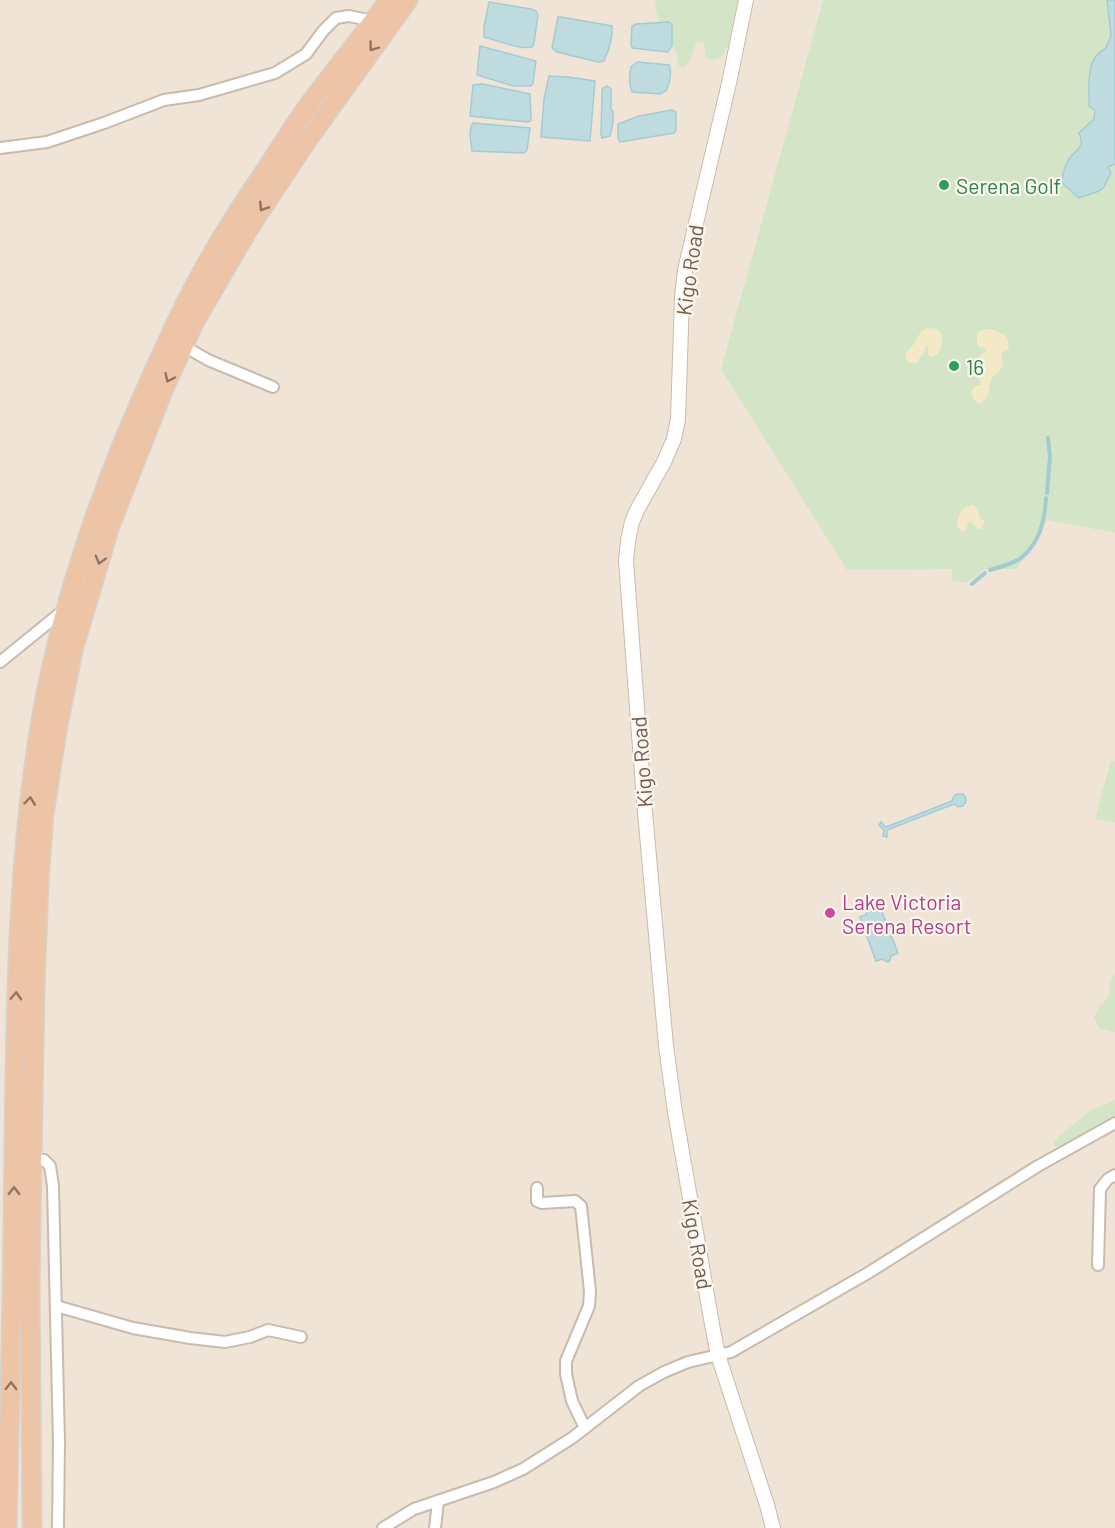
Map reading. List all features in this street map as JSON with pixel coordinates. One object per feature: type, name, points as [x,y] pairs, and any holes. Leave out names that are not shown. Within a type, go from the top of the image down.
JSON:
[{"type":"highway","points":[[7,1528],[6,1317],[21,901],[39,732],[66,608],[93,521],[117,456],[144,391],[192,290],[250,192],[304,111],[389,0]]},
{"type":"highway","points":[[32,1528],[30,1285],[34,1000],[39,882],[44,814],[58,725],[74,647],[110,526],[163,391],[194,323],[248,230],[306,142],[408,0]]},
{"type":"street","name":"Kigo Road","points":[[746,0],[685,270],[678,419],[674,439],[632,522],[626,561],[644,801],[666,1046],[676,1123],[718,1355],[767,1505],[772,1528]]},
{"type":"street","points":[[0,148],[47,142],[164,100],[199,95],[274,73],[306,54],[336,18],[349,16],[373,21]]},
{"type":"street","points":[[183,346],[208,360],[273,387]]},
{"type":"street","points":[[0,662],[66,608]]},
{"type":"street","points":[[383,1528],[414,1509],[494,1482],[523,1468],[572,1438],[639,1386],[688,1362],[730,1352],[868,1273],[1038,1166],[1115,1123]]},
{"type":"street","points":[[32,1159],[44,1160],[50,1166],[54,1186],[59,1442],[58,1528]]},
{"type":"street","points":[[1098,1266],[1100,1189],[1115,1174]]},
{"type":"street","points":[[537,1188],[537,1201],[542,1203],[575,1201],[581,1206],[590,1291],[589,1306],[566,1361],[566,1374],[572,1401],[585,1428]]},
{"type":"street","points":[[56,1306],[133,1328],[190,1338],[225,1342],[250,1337],[268,1330],[301,1337]]},
{"type":"street","points":[[435,1528],[438,1502]]},
{"type":"shaded area","points":[[0,0],[823,0],[721,370],[1047,520],[1115,533],[1115,1528],[0,1528]]},
{"type":"green space","points":[[655,0],[740,0],[731,40],[722,57],[709,60],[705,55],[704,43],[697,41],[691,58],[683,68],[678,65],[676,51],[661,28]]},
{"type":"green space","name":"Serena Golf","points":[[823,0],[1115,0],[1115,533],[1047,520],[1017,569],[985,569],[966,583],[952,581],[952,569],[847,570],[721,369]]},
{"type":"green space","points":[[1111,760],[1115,761],[1115,823],[1095,819]]},
{"type":"green space","points":[[1115,973],[1114,1032],[1099,1028],[1094,1018],[1101,1004],[1108,998],[1111,980]]},
{"type":"green space","points":[[1115,1100],[1115,1120],[1082,1139],[1056,1147],[1053,1144],[1059,1136],[1091,1110]]},
{"type":"sand","points":[[932,328],[942,334],[939,352],[931,357],[928,354],[928,345],[917,363],[909,363],[906,360],[907,352],[922,331]]},
{"type":"sand","points":[[989,329],[1005,335],[1009,345],[1008,350],[1001,353],[1002,367],[992,378],[988,394],[980,403],[975,401],[971,393],[974,387],[981,385],[977,374],[982,371],[983,367],[980,355],[986,352],[977,343],[977,333]]},
{"type":"sand","points":[[973,505],[985,523],[981,529],[977,529],[971,522],[968,523],[966,530],[962,531],[957,526],[959,515]]},
{"type":"water","points":[[1107,0],[1115,0],[1115,164],[1108,167],[1111,173],[1104,187],[1079,198],[1062,183],[1069,159],[1081,146],[1079,133],[1094,119],[1095,111],[1089,106],[1089,82],[1094,59],[1106,48],[1111,35]]},
{"type":"water","points":[[489,2],[536,11],[538,15],[532,47],[515,46],[484,37]]},
{"type":"water","points":[[558,17],[612,26],[612,35],[604,61],[598,62],[557,52],[552,48]]},
{"type":"water","points":[[669,22],[672,25],[672,45],[668,52],[632,48],[632,26]]},
{"type":"water","points":[[480,46],[536,61],[531,86],[513,86],[477,75]]},
{"type":"water","points":[[638,62],[669,65],[670,78],[666,91],[660,94],[632,92],[630,70]]},
{"type":"water","points":[[549,76],[595,81],[590,141],[541,137],[544,99]]},
{"type":"water","points":[[483,84],[530,94],[531,120],[528,122],[470,116],[473,85]]},
{"type":"water","points":[[607,86],[611,89],[613,122],[610,136],[602,138],[602,89]]},
{"type":"water","points":[[672,110],[676,112],[674,133],[620,142],[618,124],[639,116]]},
{"type":"water","points":[[473,123],[530,128],[527,150],[524,153],[472,151],[470,133]]},
{"type":"water","points":[[957,794],[963,794],[965,797],[966,802],[963,806],[958,807],[954,804],[887,830],[887,837],[883,836],[884,830],[879,825],[881,822],[886,827],[952,801]]},
{"type":"water","points":[[870,909],[875,912],[881,909],[898,953],[891,956],[888,962],[882,959],[876,961],[860,917],[866,915]]},
{"type":"waterway","points":[[1047,493],[1050,457],[1048,438]]},
{"type":"waterway","points":[[990,570],[1018,560],[1033,545],[1043,523],[1046,498]]},
{"type":"waterway","points":[[972,584],[985,573]]},
{"type":"place","name":"Serena Golf","points":[[944,185]]},
{"type":"place","name":"16","points":[[954,366]]},
{"type":"place","name":"Lake Victoria Serena Resort","points":[[830,913]]}]
